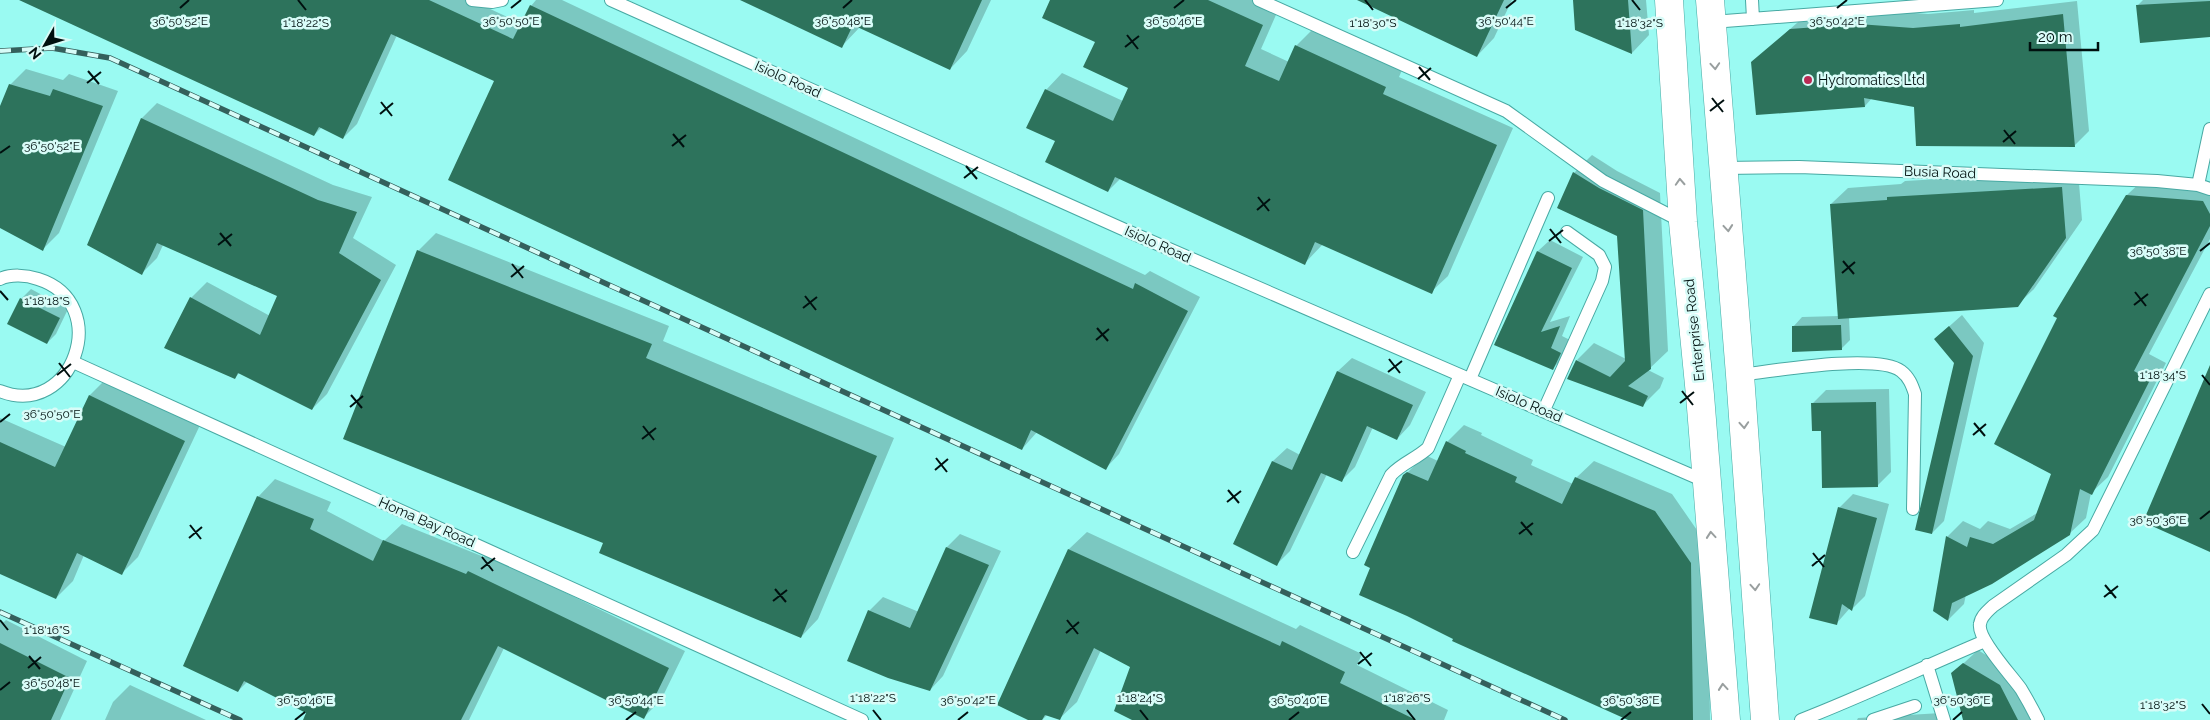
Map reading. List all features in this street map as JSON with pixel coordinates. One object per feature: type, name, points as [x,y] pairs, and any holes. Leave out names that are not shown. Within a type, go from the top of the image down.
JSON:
[{"type":"main road","name":"Enterprise Road","points":[[1669,0],[1683,222],[1700,396],[1726,720]]},
{"type":"main road","points":[[1711,11],[1741,385],[1765,720]]},
{"type":"main road","points":[[1700,396],[1741,385]]},
{"type":"lane","points":[[472,0],[492,2],[502,0]]},
{"type":"lane","name":"Isiolo Road","points":[[611,0],[1125,230],[1707,482]]},
{"type":"lane","points":[[1259,0],[1506,111],[1596,177],[1683,222]]},
{"type":"lane","points":[[1752,0],[1753,19]]},
{"type":"lane","points":[[1711,11],[1753,19],[1997,0]]},
{"type":"lane","points":[[2204,187],[2210,129]]},
{"type":"lane","name":"Busia Road","points":[[1723,168],[1799,167],[2157,181],[2204,187]]},
{"type":"lane","points":[[1352,552],[1391,475],[1400,465],[1420,456],[1428,448],[1465,377],[1548,198]]},
{"type":"lane","points":[[1544,410],[1602,281],[1605,267],[1599,255],[1567,232]]},
{"type":"lane","points":[[0,279],[17,276],[31,277],[44,281],[66,297],[73,309],[79,335],[73,362],[66,373],[44,389],[32,394],[18,395],[0,391]]},
{"type":"lane","points":[[2038,720],[2023,692],[1985,642],[1980,632],[1980,624],[1984,615],[2031,578],[2066,555],[2093,530],[2210,294]]},
{"type":"lane","name":"Homa Bay Road","points":[[73,362],[862,720]]},
{"type":"lane","points":[[1741,385],[1862,363],[1885,364],[1900,370],[1910,381],[1915,394],[1913,509]]},
{"type":"lane","points":[[1801,720],[1857,698],[1927,665],[1985,642]]},
{"type":"lane","points":[[1927,665],[1944,720]]},
{"type":"lane","points":[[1874,720],[1915,706]]},
{"type":"building","points":[[19,0],[429,0],[513,39],[530,5],[1133,289],[1135,283],[1188,311],[1106,470],[1031,430],[1022,450],[448,180],[494,81],[391,34],[343,139],[319,127],[314,136]]},
{"type":"building","points":[[740,0],[982,0],[950,70],[853,25],[842,48]]},
{"type":"building","points":[[1050,0],[1208,0],[1263,25],[1245,66],[1279,81],[1295,45],[1386,87],[1383,94],[1497,145],[1432,294],[1315,242],[1305,265],[1115,177],[1108,192],[1045,162],[1055,141],[1026,128],[1045,89],[1113,121],[1128,88],[1083,67],[1095,42],[1042,18]]},
{"type":"building","points":[[1357,0],[1504,0],[1477,57]]},
{"type":"building","points":[[1573,0],[1628,0],[1632,54],[1575,30]]},
{"type":"building","points":[[2210,1],[2210,37],[2140,43],[2136,5]]},
{"type":"building","points":[[2063,14],[2075,147],[1916,146],[1914,107],[1864,98],[1865,107],[1756,115],[1751,62],[1790,29],[1858,24],[1913,28],[1960,24],[1960,27]]},
{"type":"building","points":[[9,84],[50,96],[53,89],[103,106],[43,251],[0,228],[0,106]]},
{"type":"building","points":[[141,118],[318,200],[357,212],[339,253],[381,280],[312,410],[238,373],[235,379],[164,348],[190,297],[260,335],[277,296],[157,243],[142,275],[87,245]]},
{"type":"building","points":[[1573,172],[1599,188],[1643,210],[1651,369],[1628,386],[1648,396],[1643,407],[1567,379],[1576,360],[1610,377],[1625,361],[1617,236],[1557,208]]},
{"type":"building","points":[[2062,187],[2066,238],[2018,307],[1838,319],[1830,204],[1887,200],[1887,197]]},
{"type":"building","points":[[2126,195],[2203,201],[2210,214],[2210,226],[2134,371],[2150,380],[2092,495],[2080,489],[2070,535],[1992,584],[1952,603],[1948,621],[1933,611],[1946,536],[1967,547],[1970,537],[1993,544],[2034,520],[2051,474],[1994,444],[2057,318],[2053,316]]},
{"type":"building","points":[[417,250],[652,344],[646,358],[877,456],[801,638],[599,553],[603,543],[343,439]]},
{"type":"building","points":[[1537,251],[1572,268],[1541,332],[1560,326],[1551,348],[1561,353],[1553,370],[1494,345]]},
{"type":"building","points":[[20,298],[60,318],[47,344],[7,324]]},
{"type":"building","points":[[1841,325],[1842,350],[1792,352],[1792,326]]},
{"type":"building","points":[[1949,326],[1973,356],[1932,534],[1915,530],[1954,363],[1934,339]]},
{"type":"building","points":[[2210,365],[2210,552],[2143,522]]},
{"type":"building","points":[[1337,371],[1413,405],[1397,440],[1367,426],[1342,482],[1321,473],[1277,566],[1233,544],[1272,461],[1292,470]]},
{"type":"building","points":[[89,395],[185,441],[122,575],[77,553],[56,599],[0,574],[0,442],[55,467]]},
{"type":"building","points":[[1876,402],[1878,487],[1822,488],[1821,431],[1812,431],[1811,403]]},
{"type":"building","points":[[1446,441],[1466,451],[1465,453],[1517,477],[1515,482],[1562,504],[1575,477],[1655,511],[1691,563],[1693,720],[1628,720],[1452,641],[1453,639],[1407,616],[1359,595],[1370,568],[1364,565],[1403,475],[1407,472],[1428,481]]},
{"type":"building","points":[[257,496],[314,519],[310,529],[373,561],[383,540],[466,574],[468,571],[669,668],[644,719],[498,646],[461,720],[303,720],[306,713],[244,681],[238,692],[183,666]]},
{"type":"building","points":[[1838,507],[1877,518],[1852,611],[1842,604],[1837,625],[1809,618]]},
{"type":"building","points":[[946,547],[989,565],[930,691],[888,678],[847,661],[868,610],[910,628]]},
{"type":"building","points":[[1068,549],[1280,646],[1282,641],[1345,672],[1340,683],[1416,720],[1132,720],[1114,711],[1130,667],[1094,648],[1060,720],[1045,715],[1042,720],[1028,720],[997,705]]},
{"type":"building","points":[[0,643],[70,678],[51,720],[0,720]]},
{"type":"building","points":[[1963,663],[2000,685],[2018,720],[1963,720],[1951,673]]},
{"type":"railway","points":[[0,51],[52,48],[110,58],[1565,720]]},
{"type":"railway","points":[[0,612],[240,720]]},
{"type":"place","name":"Hydromatics Ltd","points":[[1808,80]]}]
